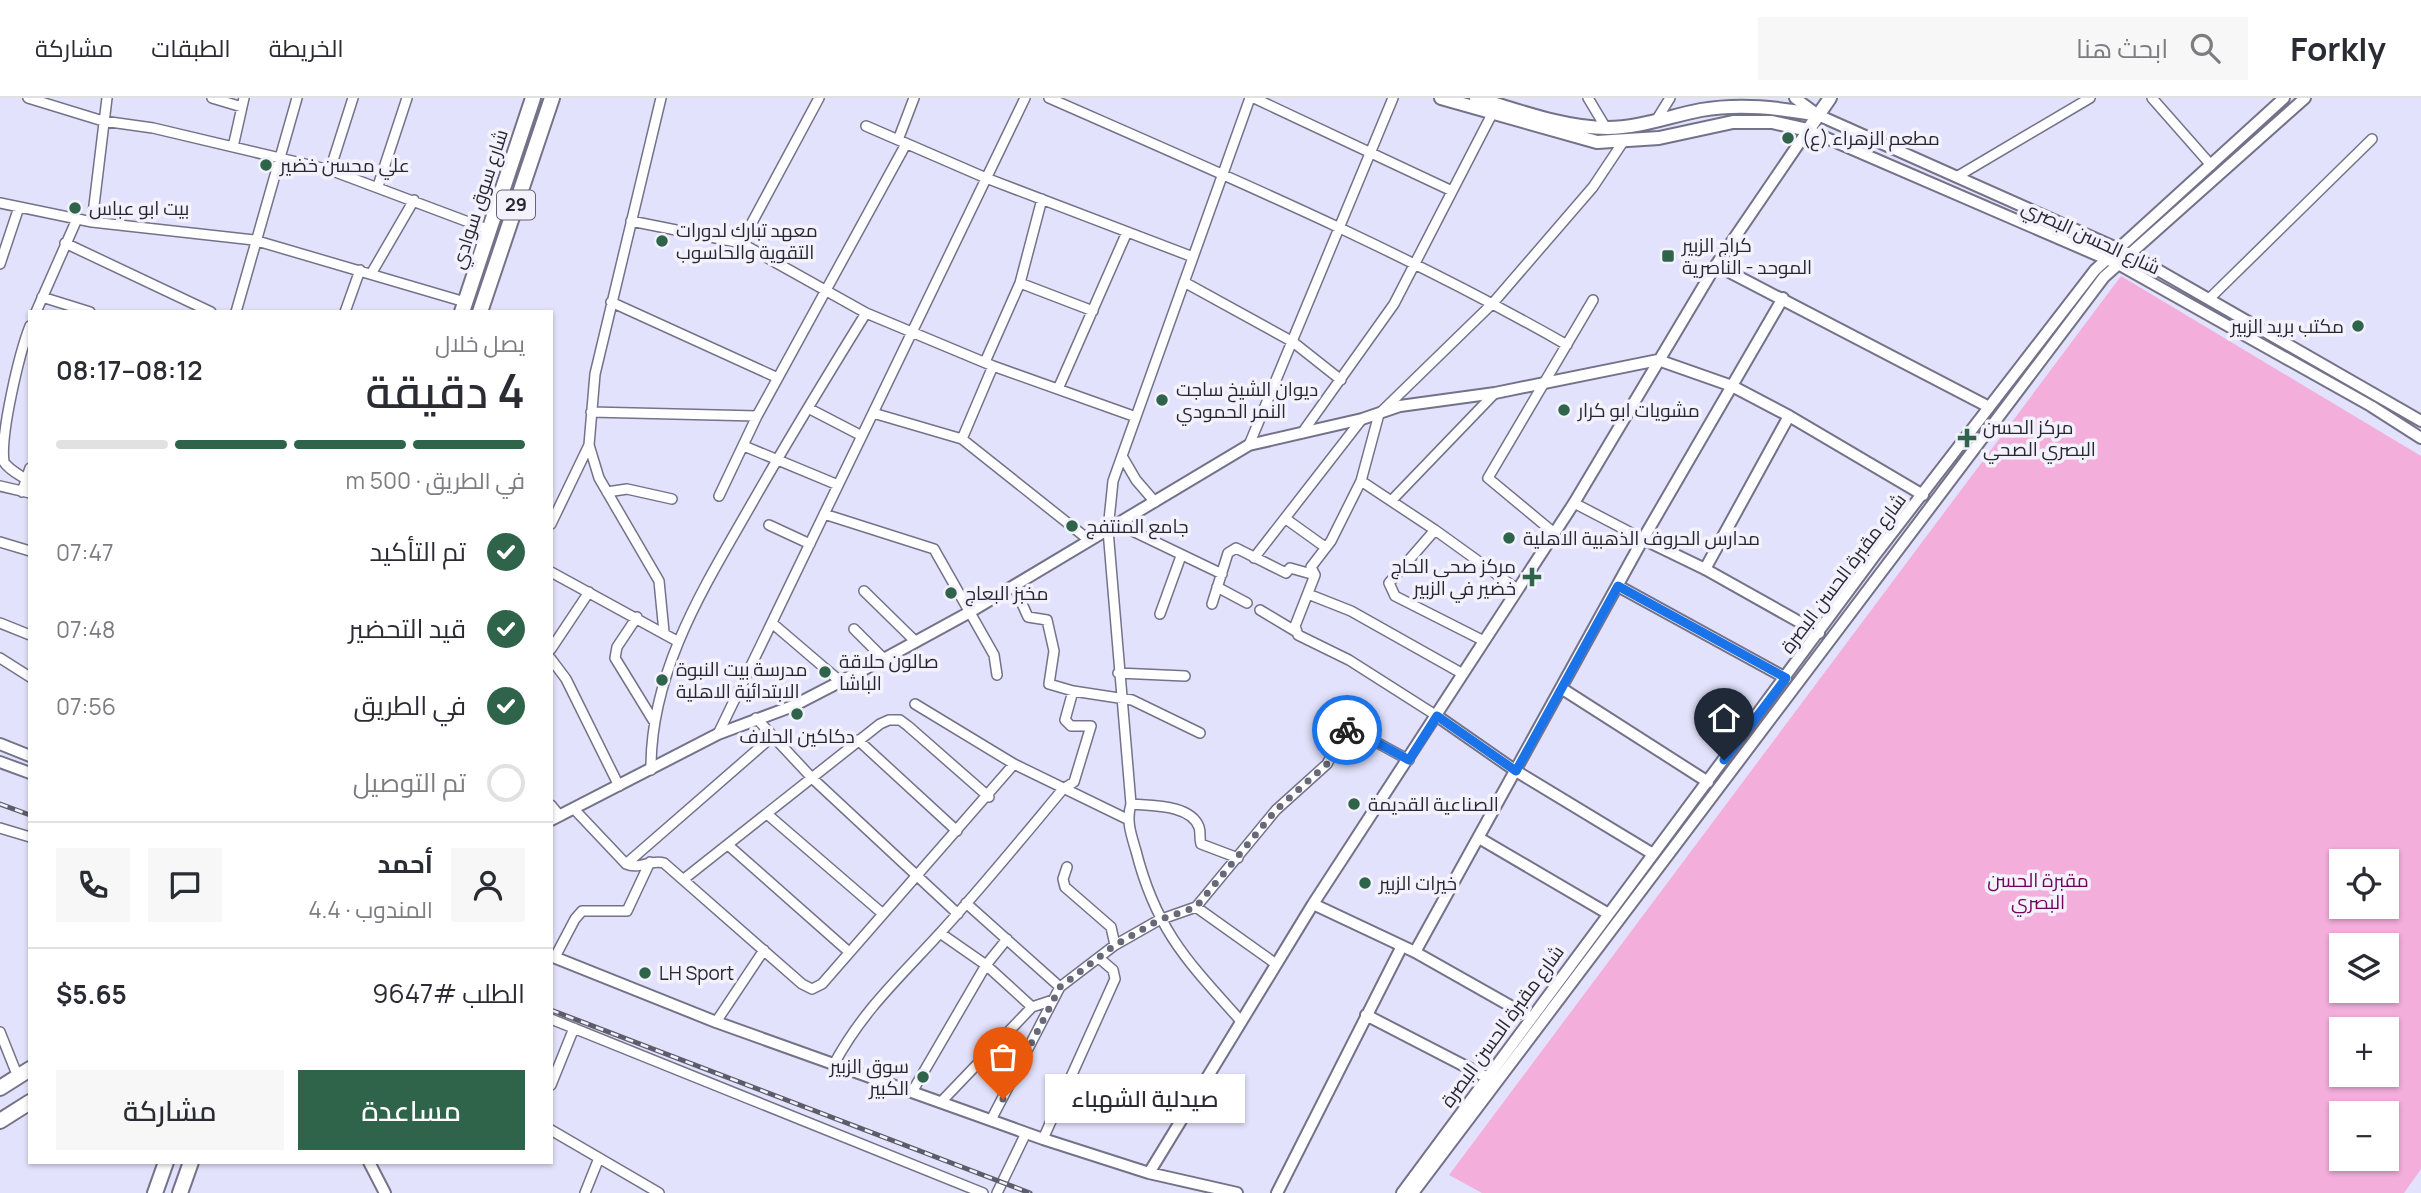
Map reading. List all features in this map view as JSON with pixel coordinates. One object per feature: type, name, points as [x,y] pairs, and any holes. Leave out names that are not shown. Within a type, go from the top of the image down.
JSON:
[{"type":"main road","name":"شارع سوق سوادي","points":[[464,307],[487,229],[533,98]]},
{"type":"main road","name":"شارع سوق سوادي","points":[[481,310],[552,98]]},
{"type":"main road","points":[[1441,98],[1575,138],[1597,142],[1658,138],[1733,122],[1772,122],[1808,130],[1830,98]]},
{"type":"main road","points":[[1476,98],[1582,127],[1630,127],[1657,119],[1741,106],[1818,115]]},
{"type":"main road","points":[[0,1088],[24,1073]]},
{"type":"main road","points":[[0,1121],[28,1103]]},
{"type":"main road","points":[[155,1193],[165,1164]]},
{"type":"main road","points":[[180,1193],[190,1164]]},
{"type":"street","points":[[28,98],[103,121],[153,128],[330,170],[487,229]]},
{"type":"street","points":[[92,222],[107,98]]},
{"type":"street","points":[[212,98],[243,102],[233,147]]},
{"type":"street","points":[[236,310],[296,98]]},
{"type":"street","points":[[330,170],[353,98]]},
{"type":"street","points":[[379,187],[407,98]]},
{"type":"street","points":[[661,98],[595,374],[589,445],[599,478],[659,581],[664,632]]},
{"type":"street","points":[[741,243],[819,98]]},
{"type":"street","points":[[719,496],[757,416],[826,291],[902,142],[914,98]]},
{"type":"street","points":[[718,734],[1024,98]]},
{"type":"street","points":[[1049,98],[1223,174],[1339,229],[1493,303],[1567,345]]},
{"type":"street","points":[[1240,1020],[1186,961],[1159,920],[1127,819],[1131,804],[1118,673],[1113,481],[1252,98],[1452,191]]},
{"type":"street","points":[[1249,445],[1393,98]]},
{"type":"street","points":[[1588,98],[1606,128]]},
{"type":"street","points":[[1657,119],[1670,98]]},
{"type":"street","name":"شارع الحسن البصري","points":[[1795,98],[1818,115],[2130,254],[2420,417]]},
{"type":"street","points":[[1958,176],[2091,98]]},
{"type":"street","points":[[2152,98],[2211,165]]},
{"type":"street","name":"شارع مقبرة الحسن البصرة","points":[[1402,1193],[1875,555],[2106,259],[2284,98]]},
{"type":"street","name":"شارع مقبرة الحسن البصرة","points":[[1413,1193],[2104,277],[2305,98]]},
{"type":"street","points":[[1302,434],[1394,304],[1492,114]]},
{"type":"street","points":[[866,127],[986,178],[1193,257]]},
{"type":"street","points":[[1149,1173],[1312,904],[1409,760],[1574,503],[1716,265],[1808,130]]},
{"type":"street","name":"شارع الحسن البصري","points":[[1808,130],[1948,193],[2118,264],[2371,406],[2421,438]]},
{"type":"street","points":[[2210,298],[2372,139]]},
{"type":"street","points":[[1295,631],[1315,575],[1311,567],[1362,481],[1379,414],[1493,303],[1593,187],[1622,142]]},
{"type":"street","points":[[962,439],[1020,283],[1042,199]]},
{"type":"street","points":[[371,274],[414,201]]},
{"type":"street","points":[[0,203],[92,222],[254,240],[360,270],[464,307]]},
{"type":"street","points":[[0,264],[19,207]]},
{"type":"street","points":[[37,310],[77,219]]},
{"type":"street","points":[[631,221],[741,243],[866,313],[989,364],[1136,417]]},
{"type":"street","points":[[1058,389],[1127,232]]},
{"type":"street","points":[[65,243],[207,310]]},
{"type":"street","points":[[1716,265],[1989,407]]},
{"type":"street","points":[[346,310],[360,270]]},
{"type":"street","points":[[1184,282],[1293,342],[1341,380]]},
{"type":"street","points":[[1020,283],[1093,311]]},
{"type":"street","points":[[41,297],[84,310]]},
{"type":"street","points":[[1415,952],[1643,539],[1783,298]]},
{"type":"street","points":[[1553,532],[1488,478],[1593,300]]},
{"type":"street","points":[[611,302],[778,378]]},
{"type":"street","points":[[651,770],[653,720],[677,641],[777,459],[866,313]]},
{"type":"street","points":[[26,479],[5,462],[1,448],[1,425],[10,376],[28,331]]},
{"type":"street","points":[[555,818],[718,734],[793,706],[884,659],[970,612],[1249,445],[1362,419],[1401,406],[1495,393],[1658,360],[1732,386],[1789,416],[1923,495]]},
{"type":"street","points":[[0,372],[10,376]]},
{"type":"street","points":[[1392,500],[1495,393]]},
{"type":"street","points":[[808,408],[862,436]]},
{"type":"street","points":[[590,412],[757,416]]},
{"type":"street","points":[[873,413],[962,439],[1089,540]]},
{"type":"street","points":[[1705,569],[1789,416]]},
{"type":"street","points":[[1254,558],[1362,419]]},
{"type":"street","points":[[553,520],[589,445]]},
{"type":"street","points":[[744,446],[838,485]]},
{"type":"street","points":[[1122,456],[1136,480],[1154,502]]},
{"type":"street","points":[[0,486],[26,492],[28,474]]},
{"type":"street","points":[[1362,481],[1517,589]]},
{"type":"street","points":[[607,492],[627,489],[672,499]]},
{"type":"street","points":[[1574,503],[1705,569],[1819,633]]},
{"type":"street","points":[[824,513],[934,549],[997,663],[997,675]]},
{"type":"street","points":[[1286,519],[1325,547]]},
{"type":"street","points":[[769,524],[810,544]]},
{"type":"street","points":[[1113,527],[1222,574]]},
{"type":"street","points":[[1435,530],[1389,583],[1391,590],[1420,610],[1484,641]]},
{"type":"street","points":[[1,544],[28,551]]},
{"type":"street","points":[[1212,604],[1232,549],[1236,548],[1286,573],[1290,568],[1315,575]]},
{"type":"street","points":[[1875,555],[1889,564]]},
{"type":"street","points":[[1160,614],[1181,556]]},
{"type":"street","points":[[553,573],[677,641]]},
{"type":"street","points":[[1014,586],[1028,617],[1047,620],[1054,651],[1049,684],[1142,704],[1200,733]]},
{"type":"street","points":[[1618,586],[1786,678]]},
{"type":"street","points":[[1217,587],[1247,603]]},
{"type":"street","points":[[553,646],[589,592]]},
{"type":"street","points":[[864,592],[915,641]]},
{"type":"street","points":[[1308,594],[1351,611],[1463,674]]},
{"type":"street","points":[[1260,610],[1349,660],[1516,771],[1653,854]]},
{"type":"street","points":[[637,617],[617,647],[615,658],[653,720]]},
{"type":"street","points":[[0,623],[28,634]]},
{"type":"street","points":[[772,623],[841,682]]},
{"type":"street","points":[[854,629],[884,659]]},
{"type":"street","points":[[0,658],[28,676]]},
{"type":"street","points":[[553,662],[566,679],[619,786]]},
{"type":"street","points":[[1118,673],[1185,676]]},
{"type":"street","points":[[1560,688],[1707,782]]},
{"type":"street","points":[[834,1064],[860,1019],[958,914],[1063,789],[1074,782],[1091,726],[1071,726],[1065,720],[1073,691]]},
{"type":"street","points":[[915,704],[1014,764],[1127,819]]},
{"type":"street","points":[[756,718],[812,778],[958,914]]},
{"type":"street","points":[[684,879],[858,740],[889,720],[900,720],[989,797]]},
{"type":"street","points":[[991,1121],[1060,987],[1115,945],[1159,920],[1196,907],[1276,810],[1327,764],[1344,731],[1352,729],[1409,760]]},
{"type":"street","points":[[626,864],[773,736]]},
{"type":"street","points":[[1741,737],[1753,745]]},
{"type":"street","points":[[858,740],[957,831]]},
{"type":"street","points":[[0,744],[28,755]]},
{"type":"street","points":[[0,762],[28,772]]},
{"type":"street","points":[[574,809],[626,864],[637,866],[650,862],[664,863],[802,984],[813,989],[822,984],[989,797],[1014,764]]},
{"type":"street","points":[[1131,804],[1163,807],[1188,814],[1200,830],[1202,844],[1238,859]]},
{"type":"street","points":[[766,814],[883,914]]},
{"type":"street","points":[[0,828],[28,836]]},
{"type":"street","points":[[1479,838],[1607,913]]},
{"type":"street","points":[[728,845],[849,952]]},
{"type":"street","points":[[650,862],[631,908],[622,913],[582,911],[553,957],[716,1022],[1043,1139],[1149,1173],[1237,1193]]},
{"type":"street","points":[[1067,867],[1063,879],[1065,887],[1111,927],[1115,945]]},
{"type":"street","points":[[966,903],[1060,987]]},
{"type":"street","points":[[1312,904],[1415,952],[1530,1017]]},
{"type":"street","points":[[1196,907],[1276,964]]},
{"type":"street","points":[[940,933],[986,965],[1031,1007]]},
{"type":"street","points":[[912,1092],[986,965],[1007,939]]},
{"type":"street","points":[[1277,1193],[1402,946]]},
{"type":"street","points":[[716,1022],[764,950]]},
{"type":"street","points":[[1043,1139],[1115,979],[1113,970],[1099,958]]},
{"type":"street","points":[[940,1102],[1031,1007],[1053,1000]]},
{"type":"street","points":[[1366,1015],[1486,1077]]},
{"type":"street","points":[[553,1020],[984,1193]]},
{"type":"street","points":[[553,1080],[574,1028]]},
{"type":"street","points":[[0,1032],[24,1073]]},
{"type":"street","points":[[553,1130],[659,1193]]},
{"type":"street","points":[[997,1193],[1026,1133]]},
{"type":"street","points":[[585,1193],[599,1158]]},
{"type":"street","points":[[370,1164],[384,1193]]},
{"type":"green space","name":"مقبرة الحسن البصري","points":[[2121,276],[2421,456],[2421,1169],[2404,1193],[1482,1193],[1449,1175]]},
{"type":"railway","points":[[0,804],[28,814]]},
{"type":"railway","points":[[553,1011],[1030,1193]]},
{"type":"way so far","points":[[1003,1099],[1060,987],[1115,945],[1159,920],[1178,916],[1196,907],[1276,810],[1327,764],[1338,736],[1347,730]]},
{"type":"place","name":"مطعم الزهراء (ع)","points":[[1788,138]]},
{"type":"place","name":"علي محسن خضير","points":[[266,165]]},
{"type":"place","name":"بيت ابو عباس","points":[[75,208]]},
{"type":"place","name":"معهد تبارك لدورات التقوية والحاسوب","points":[[662,241]]},
{"type":"place","name":"كراج الزبير الموحد - الناصرية","points":[[1668,256]]},
{"type":"place","name":"مكتب بريد الزبير","points":[[2358,326]]},
{"type":"place","name":"ديوان الشيخ ساجت النمر الحمودي","points":[[1162,400]]},
{"type":"place","name":"مشويات ابو كرار","points":[[1564,410]]},
{"type":"place","name":"مركز الحسن البصري الصحي","points":[[1967,438]]},
{"type":"place","name":"جامع المنتفج","points":[[1072,526]]},
{"type":"place","name":"مدارس الحروف الذهبية الاهلية","points":[[1509,538]]},
{"type":"place","name":"مركز صحي الحاج خضير في الزبير","points":[[1532,577]]},
{"type":"place","name":"مخبز البعاج","points":[[951,593]]},
{"type":"place","name":"صالون حلاقة الباشا","points":[[825,672]]},
{"type":"place","name":"مدرسة بيت النبوة الابتدائية الاهلية","points":[[662,680]]},
{"type":"place","name":"دكاكين الحلاف","points":[[797,714]]},
{"type":"place","name":"الصناعية القديمة","points":[[1354,804]]},
{"type":"place","name":"خيرات الزبير","points":[[1365,883]]},
{"type":"place","name":"LH Sport","points":[[645,973]]},
{"type":"place","name":"سوق الزبير الكبير","points":[[923,1077]]},
{"type":"place","name":"صيدلية الشهباء","points":[[1003,1099]]},
{"type":"route","points":[[1347,730],[1352,729],[1409,760],[1437,716],[1516,771],[1618,586],[1786,678],[1724,760]]}]
